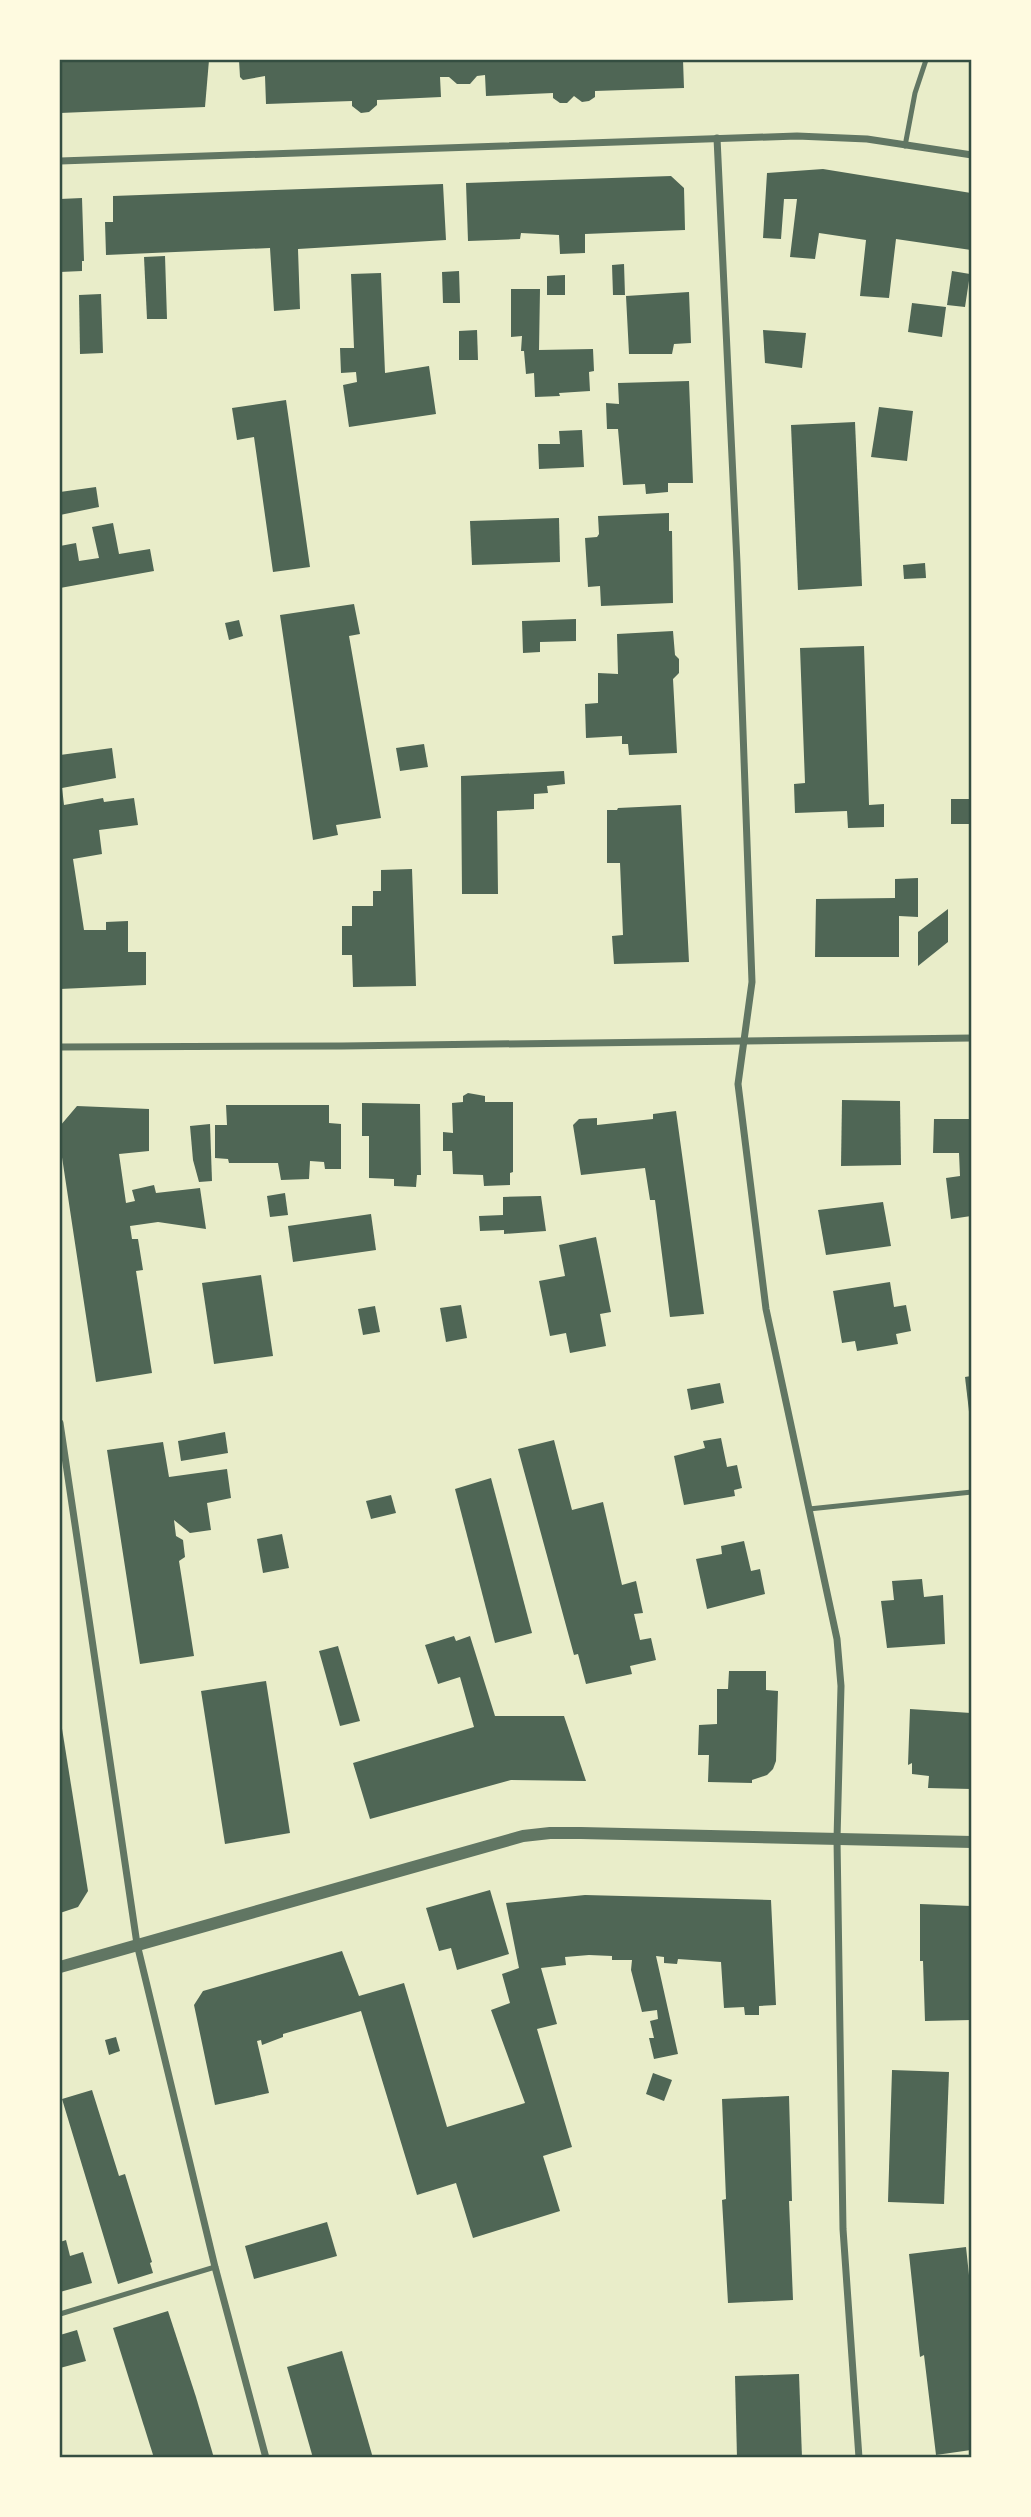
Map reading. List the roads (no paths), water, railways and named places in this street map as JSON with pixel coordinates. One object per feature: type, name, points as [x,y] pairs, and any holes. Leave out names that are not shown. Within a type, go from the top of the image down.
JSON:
[{"type":"street","points":[[60,161],[832,136],[971,155]]},
{"type":"street","points":[[717,138],[737,563],[752,982],[738,1084],[766,1309],[838,1639],[841,1686],[837,1839],[843,2229],[859,2458]]},
{"type":"street","points":[[60,1047],[971,1038]]},
{"type":"street","points":[[60,1423],[137,1944],[215,2267],[266,2458]]},
{"type":"street","points":[[60,1967],[523,1836],[571,1833],[971,1842]]},
{"type":"lane","points":[[905,146],[915,93],[926,60]]},
{"type":"lane","points":[[809,1509],[971,1492]]},
{"type":"lane","points":[[60,2314],[215,2267]]}]
